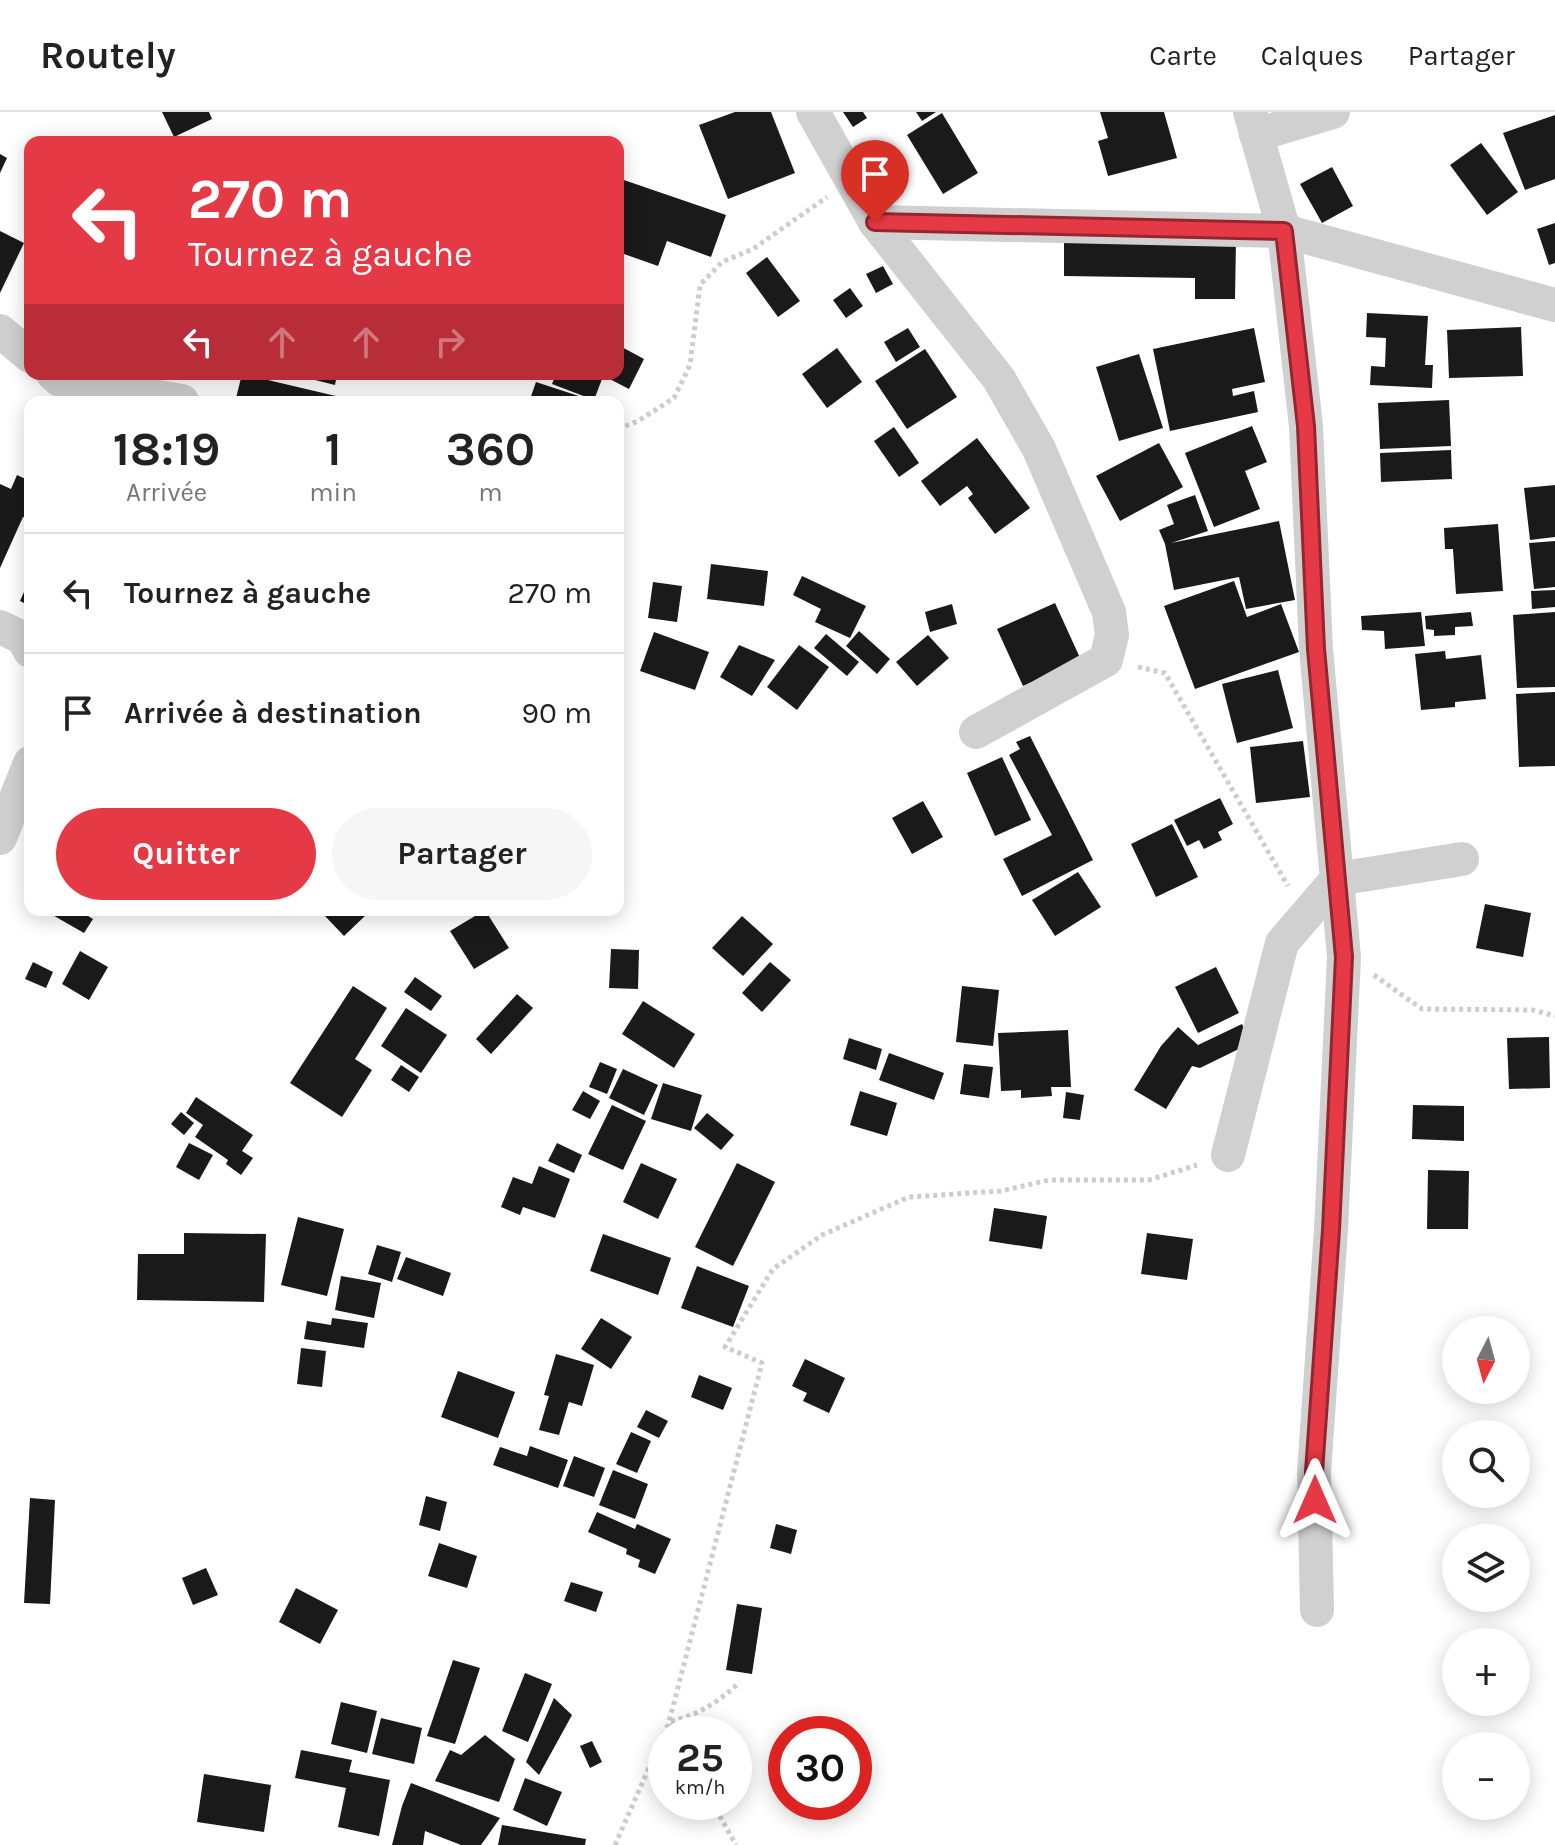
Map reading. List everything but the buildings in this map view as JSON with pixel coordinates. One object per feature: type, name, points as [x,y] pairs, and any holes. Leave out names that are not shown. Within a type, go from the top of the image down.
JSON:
[{"type":"street","points":[[813,112],[875,222],[999,379],[1039,449],[1109,612],[1112,635],[1106,660],[976,732]]},
{"type":"street","points":[[1317,1610],[1314,1472],[1331,1230],[1344,957],[1316,649],[1306,426],[1284,231],[1253,123],[1333,112]]},
{"type":"street","points":[[875,222],[1284,231],[1555,305]]},
{"type":"street","points":[[0,331],[24,351]]},
{"type":"street","points":[[60,380],[153,396]]},
{"type":"street","points":[[0,627],[24,640]]},
{"type":"street","points":[[0,838],[24,778]]},
{"type":"street","points":[[1228,1155],[1282,943],[1337,879],[1462,859]]},
{"type":"path","points":[[624,427],[674,398],[690,365],[700,285],[722,262],[753,249],[851,180]]},
{"type":"path","points":[[671,1716],[762,1363],[725,1347],[773,1269],[822,1235],[909,1197],[1001,1191],[1049,1180],[1149,1180],[1228,1155]]},
{"type":"path","points":[[693,1716],[718,1703],[740,1682]]},
{"type":"path","points":[[615,1845],[648,1770]]},
{"type":"path","points":[[722,1820],[736,1845]]},
{"type":"route","points":[[875,222],[1284,231],[1306,426],[1316,649],[1344,957],[1331,1230],[1314,1472],[1315,1500]]}]
